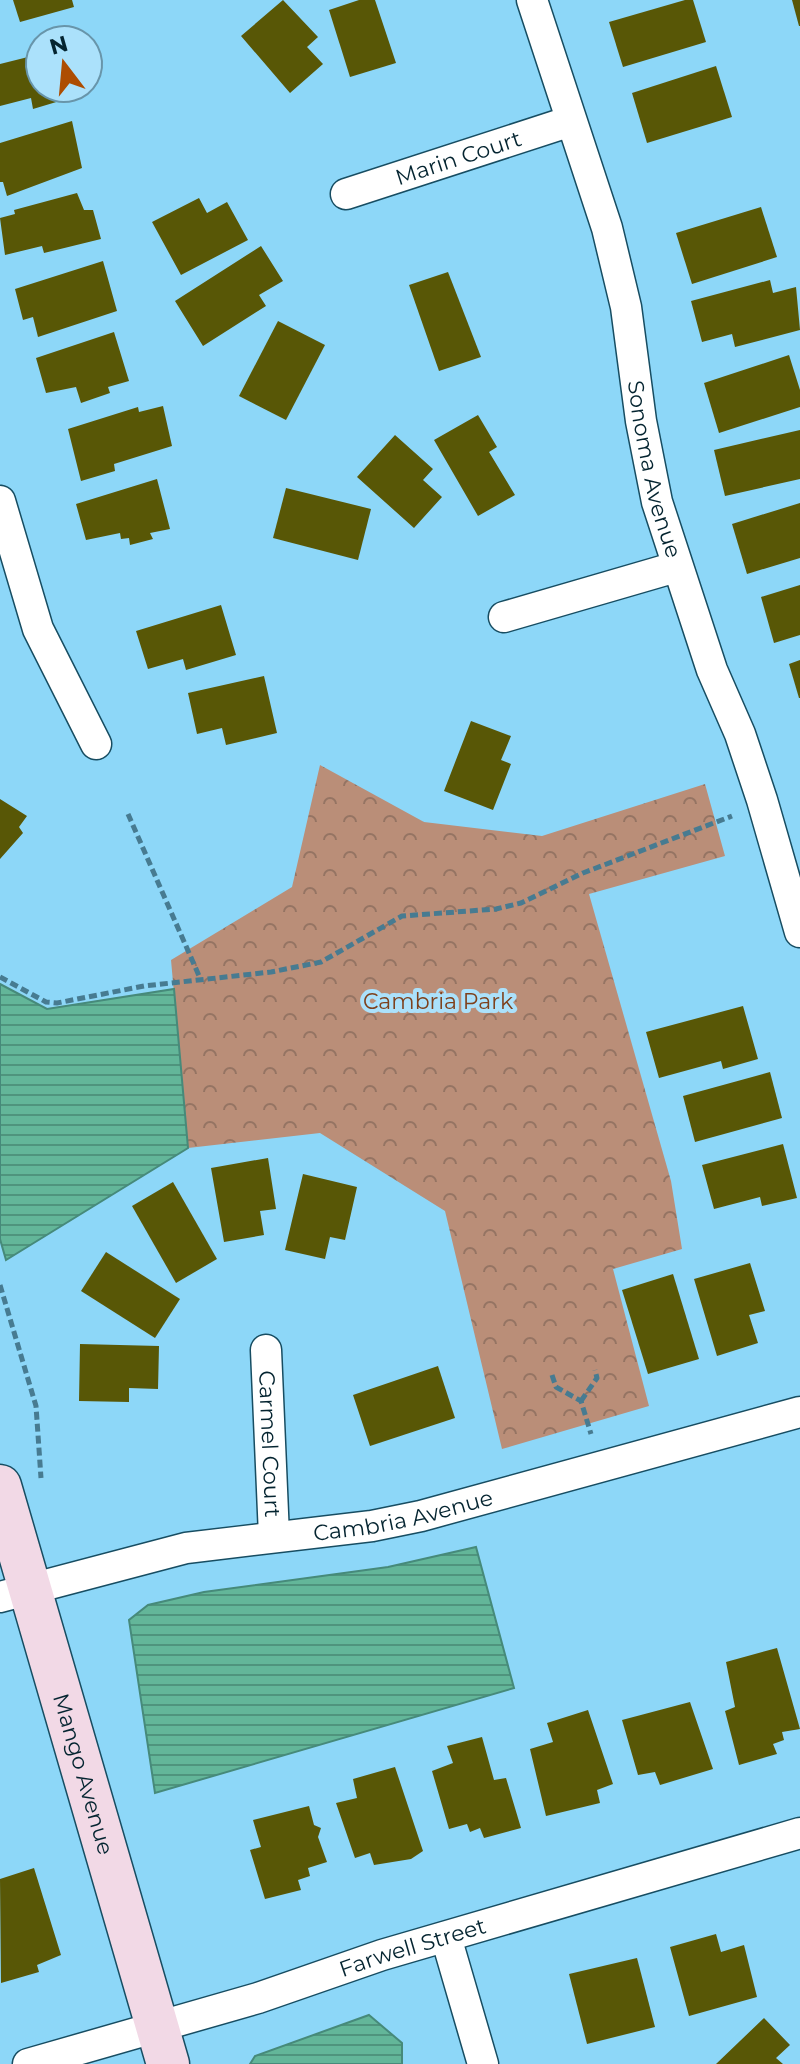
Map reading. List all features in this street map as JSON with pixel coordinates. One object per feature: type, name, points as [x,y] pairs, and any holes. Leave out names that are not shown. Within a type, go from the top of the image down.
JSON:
[{"type":"street","name":"Sonoma Avenue","points":[[532,0],[607,228],[626,307],[641,421],[657,502],[712,670],[740,734],[800,932]]},
{"type":"street","name":"Marin Court","points":[[346,194],[571,121]]},
{"type":"street","points":[[0,501],[38,629],[96,744]]},
{"type":"street","points":[[504,617],[676,567]]},
{"type":"street","name":"Carmel Court","points":[[266,1350],[274,1536]]},
{"type":"street","name":"Cambria Avenue","points":[[15,1593],[173,1551],[372,1526],[421,1516],[800,1412]]},
{"type":"street","name":"Mango Avenue","points":[[0,1486],[15,1593],[162,2046]]},
{"type":"street","name":"Farwell Street","points":[[28,2064],[162,2046],[446,1937],[800,1833]]},
{"type":"street","points":[[446,1937],[483,2064]]},
{"type":"path","points":[[128,814],[200,978]]},
{"type":"path","points":[[0,977],[46,1002],[57,1003],[200,978],[271,972],[321,962],[402,916],[496,909],[521,903],[583,873],[732,816]]},
{"type":"path","points":[[0,1285],[36,1406],[41,1482]]},
{"type":"path","points":[[581,1401],[597,1378],[595,1370]]},
{"type":"path","points":[[552,1375],[556,1387],[581,1401],[591,1434]]},
{"type":"green space","name":"Cambria Park","points":[[320,765],[424,822],[542,836],[705,784],[725,856],[589,894],[671,1181],[682,1249],[613,1269],[649,1406],[502,1449],[445,1211],[320,1133],[188,1148],[171,960],[292,887]]},
{"type":"shaded area","points":[[0,984],[47,1009],[174,989],[188,1148],[6,1260],[0,1239]]},
{"type":"shaded area","points":[[476,1547],[514,1688],[155,1793],[129,1620],[148,1605],[204,1592],[388,1567]]},
{"type":"shaded area","points":[[369,2015],[402,2043],[402,2064],[250,2064],[255,2056]]},
{"type":"building","points":[[13,0],[72,0],[74,7],[20,22]]},
{"type":"building","points":[[283,0],[318,37],[307,47],[323,64],[290,93],[241,36]]},
{"type":"building","points":[[359,0],[375,0],[396,63],[350,77],[329,10]]},
{"type":"building","points":[[693,0],[706,42],[623,67],[609,22]]},
{"type":"building","points":[[792,0],[800,0],[800,26],[799,26]]},
{"type":"building","points":[[24,58],[24,100],[0,106],[0,64]]},
{"type":"building","points":[[716,66],[732,117],[647,143],[632,93]]},
{"type":"building","points":[[32,104],[50,104],[33,109]]},
{"type":"building","points":[[72,121],[82,168],[7,196],[3,182],[0,182],[0,143]]},
{"type":"building","points":[[77,193],[84,210],[93,210],[101,239],[44,253],[42,246],[5,255],[0,218],[15,214],[14,210]]},
{"type":"building","points":[[199,198],[207,213],[227,202],[248,240],[181,275],[152,222]]},
{"type":"building","points":[[761,207],[777,257],[692,284],[676,233]]},
{"type":"building","points":[[261,246],[283,281],[259,295],[266,306],[203,346],[175,301]]},
{"type":"building","points":[[103,261],[117,311],[38,337],[33,317],[23,320],[15,289]]},
{"type":"building","points":[[448,272],[481,357],[439,371],[409,285]]},
{"type":"building","points":[[770,280],[773,293],[796,287],[800,330],[735,347],[732,334],[702,342],[691,301]]},
{"type":"building","points":[[278,321],[325,345],[286,420],[239,396]]},
{"type":"building","points":[[114,332],[129,381],[108,387],[110,393],[81,403],[76,387],[46,393],[36,358]]},
{"type":"building","points":[[789,355],[800,390],[800,407],[719,433],[704,383]]},
{"type":"building","points":[[163,406],[172,446],[114,464],[115,471],[81,481],[68,429],[138,407],[139,412]]},
{"type":"building","points":[[478,415],[497,447],[489,452],[515,495],[478,516],[434,440]]},
{"type":"building","points":[[800,430],[800,479],[725,496],[714,450]]},
{"type":"building","points":[[395,435],[433,469],[423,480],[442,497],[414,528],[357,477]]},
{"type":"building","points":[[157,479],[170,529],[150,533],[153,539],[130,545],[129,538],[121,539],[120,533],[86,540],[76,504]]},
{"type":"building","points":[[286,488],[371,509],[358,560],[273,538]]},
{"type":"building","points":[[800,503],[800,558],[747,574],[732,524]]},
{"type":"building","points":[[800,585],[800,635],[774,643],[761,597]]},
{"type":"building","points":[[221,605],[236,655],[186,670],[183,659],[148,669],[136,631]]},
{"type":"building","points":[[800,660],[800,698],[799,698],[789,664]]},
{"type":"building","points":[[264,676],[277,733],[226,745],[222,728],[197,734],[188,693]]},
{"type":"building","points":[[471,721],[511,736],[501,760],[511,764],[493,810],[444,791]]},
{"type":"building","points":[[0,799],[27,816],[19,827],[23,833],[0,859]]},
{"type":"building","points":[[743,1006],[758,1059],[723,1069],[721,1061],[659,1078],[646,1032]]},
{"type":"building","points":[[770,1072],[782,1118],[695,1142],[683,1096]]},
{"type":"building","points":[[783,1144],[797,1198],[762,1206],[760,1197],[714,1209],[702,1165]]},
{"type":"building","points":[[268,1158],[276,1209],[260,1211],[264,1235],[224,1242],[211,1168]]},
{"type":"building","points":[[303,1174],[357,1187],[345,1240],[330,1237],[325,1259],[285,1250]]},
{"type":"building","points":[[173,1182],[217,1259],[176,1283],[132,1206]]},
{"type":"building","points":[[106,1252],[180,1299],[155,1338],[81,1291]]},
{"type":"building","points":[[750,1263],[765,1311],[749,1315],[758,1343],[717,1356],[694,1279]]},
{"type":"building","points":[[673,1274],[699,1359],[648,1374],[622,1290]]},
{"type":"building","points":[[80,1344],[159,1346],[158,1389],[129,1388],[129,1402],[79,1401]]},
{"type":"building","points":[[438,1366],[455,1418],[370,1446],[353,1395]]},
{"type":"building","points":[[777,1648],[800,1729],[782,1732],[784,1740],[773,1744],[777,1754],[739,1765],[725,1711],[735,1707],[726,1662]]},
{"type":"building","points":[[690,1702],[713,1769],[660,1785],[655,1772],[638,1775],[622,1720]]},
{"type":"building","points":[[588,1710],[613,1784],[597,1790],[600,1803],[546,1816],[530,1749],[553,1742],[547,1723]]},
{"type":"building","points":[[482,1737],[494,1780],[506,1778],[521,1828],[484,1838],[480,1828],[470,1832],[467,1824],[449,1829],[432,1771],[453,1763],[447,1746]]},
{"type":"building","points":[[395,1767],[423,1851],[411,1859],[374,1865],[370,1853],[355,1858],[336,1803],[357,1798],[353,1779]]},
{"type":"building","points":[[309,1806],[314,1825],[321,1828],[318,1837],[327,1862],[308,1868],[310,1876],[298,1880],[301,1890],[265,1899],[250,1850],[261,1847],[253,1820]]},
{"type":"building","points":[[34,1868],[61,1955],[37,1965],[39,1972],[1,1983],[0,1879]]},
{"type":"building","points":[[716,1934],[721,1952],[744,1945],[757,1997],[689,2016],[670,1947]]},
{"type":"building","points":[[637,1958],[655,2027],[587,2044],[569,1974]]},
{"type":"building","points":[[764,2018],[790,2045],[776,2058],[783,2064],[716,2064]]}]
